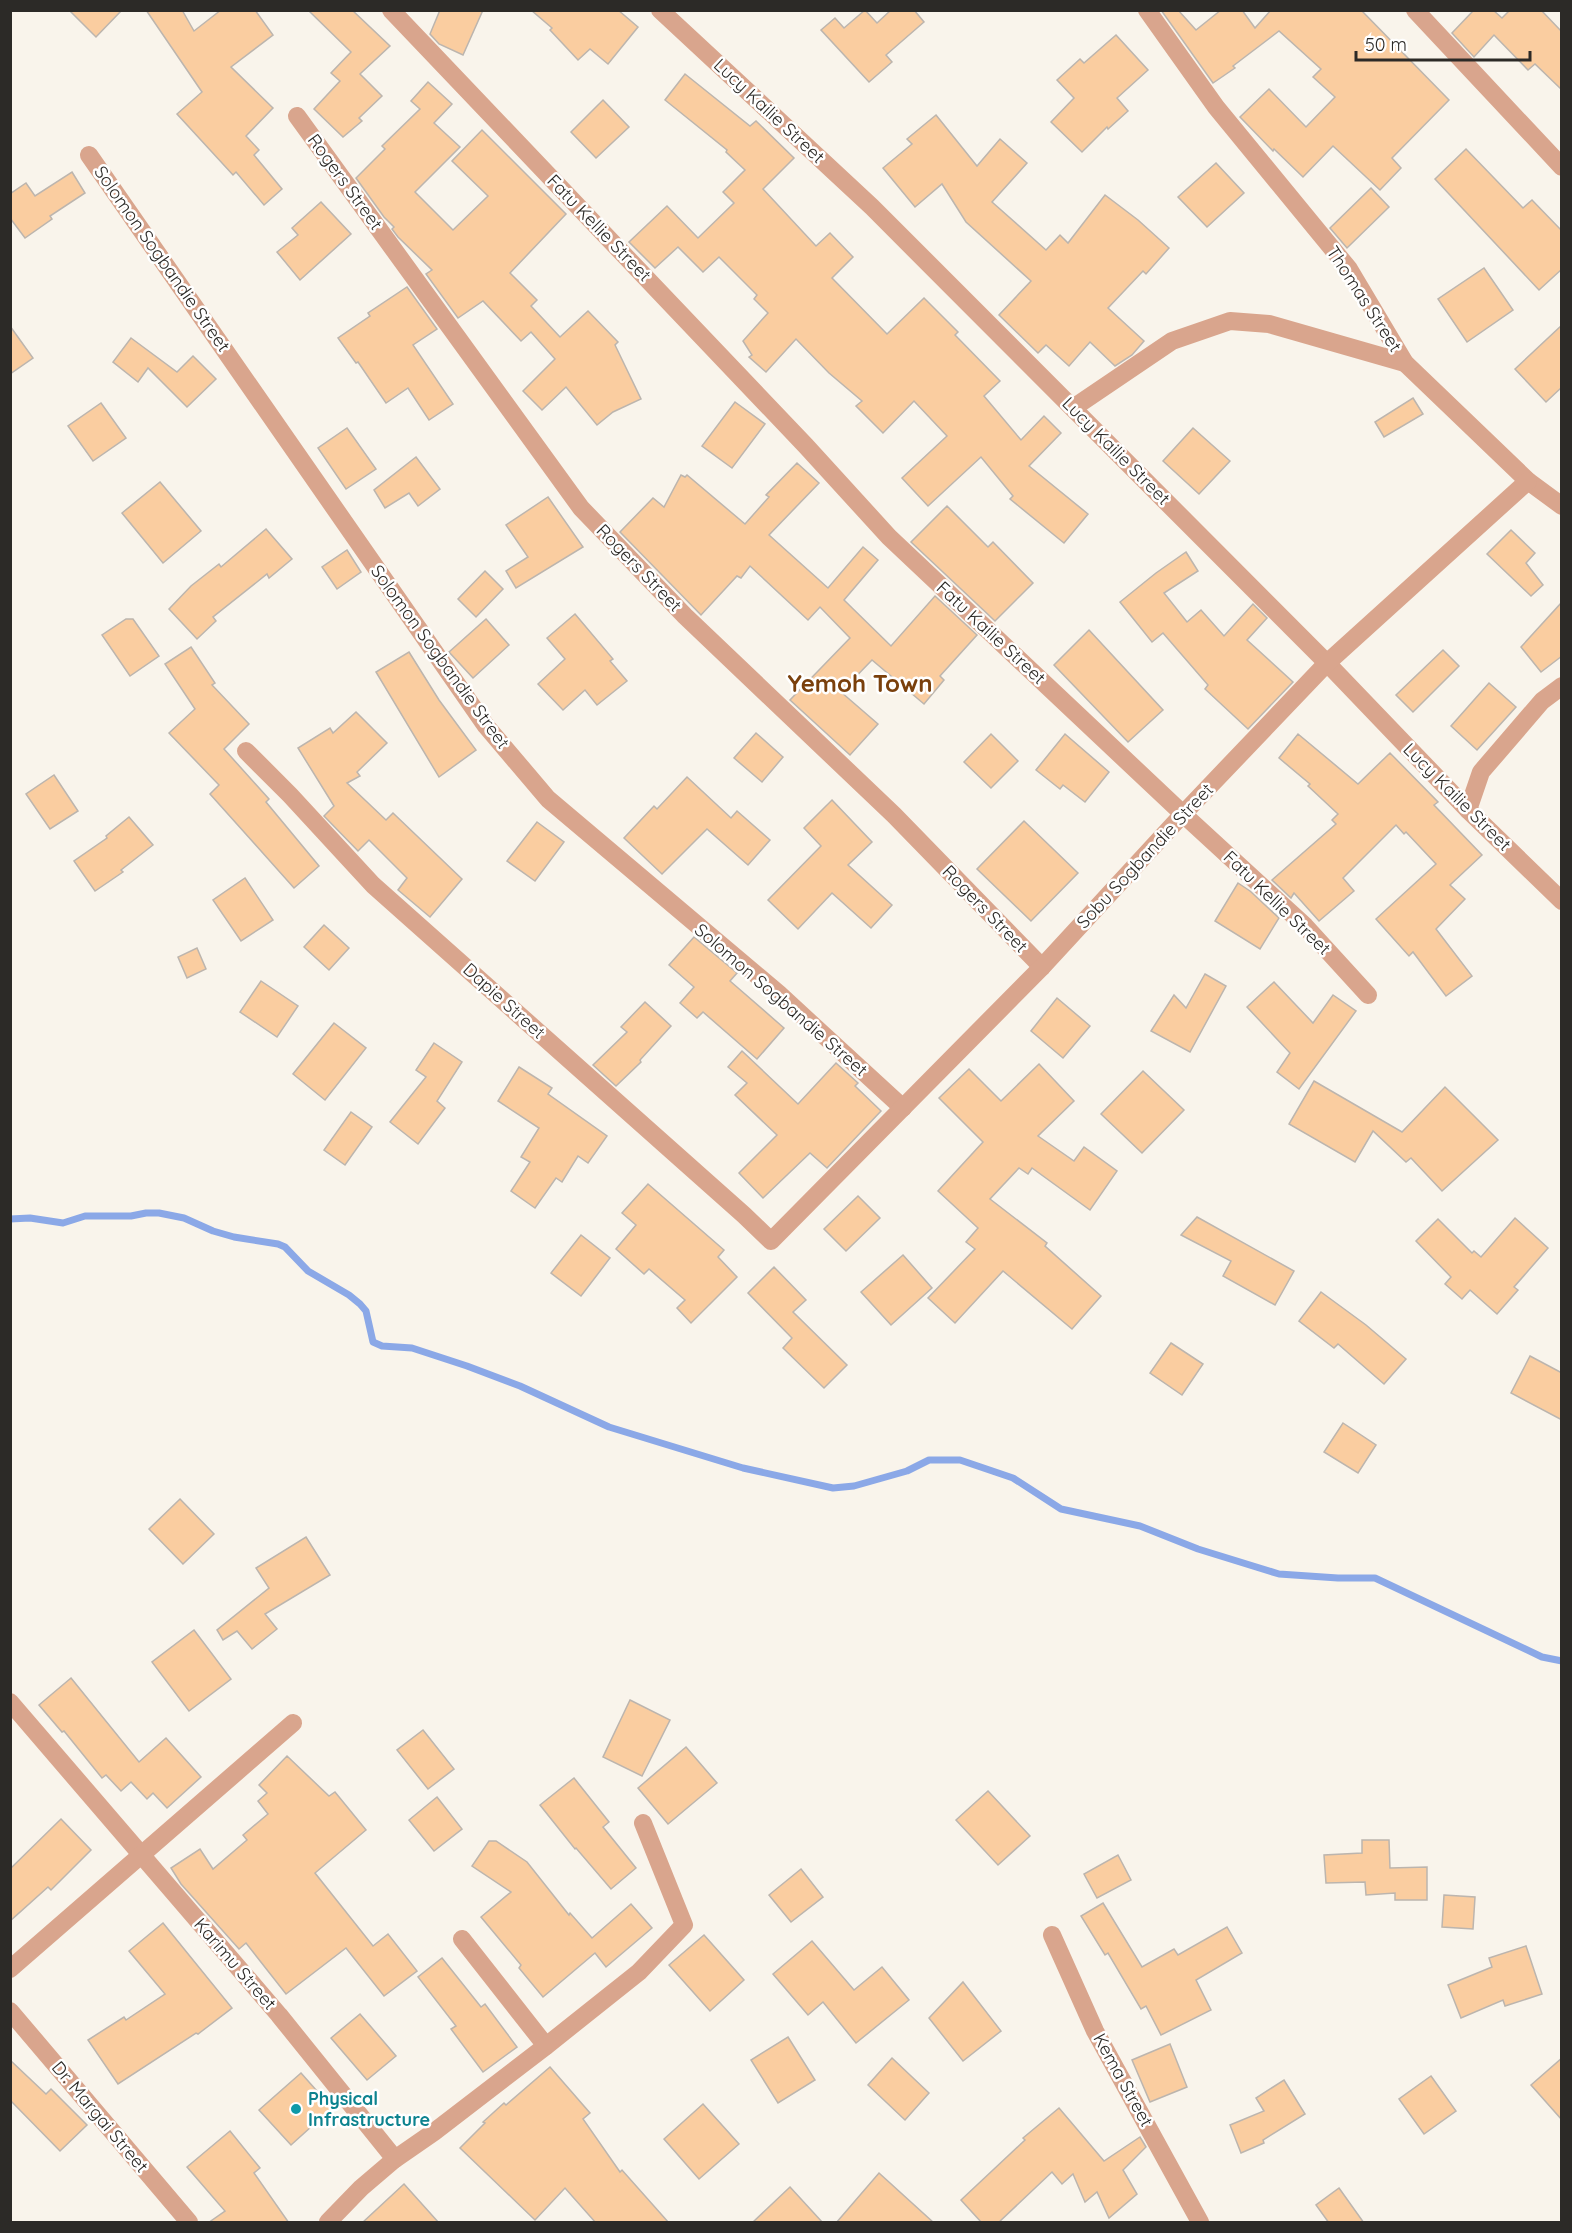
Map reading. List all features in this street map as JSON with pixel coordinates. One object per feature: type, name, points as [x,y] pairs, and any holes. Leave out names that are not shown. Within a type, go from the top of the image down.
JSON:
[{"type":"street","name":"Fatu Kellie Street","points":[[392,10],[806,446]]},
{"type":"street","name":"Lucy Kailie Street","points":[[660,10],[872,207],[1327,663],[1468,810],[1562,901]]},
{"type":"street","name":"Thomas Street","points":[[1147,10],[1216,107],[1349,269],[1405,363],[1528,481],[1562,506]]},
{"type":"street","points":[[1414,10],[1562,166]]},
{"type":"street","name":"Rogers Street","points":[[297,116],[581,508],[685,616],[894,815],[1042,967]]},
{"type":"street","name":"Solomon Sogbandie Street","points":[[89,156],[486,726],[548,799],[779,994],[903,1108]]},
{"type":"street","points":[[1073,408],[1172,340],[1230,321],[1269,324],[1405,363]]},
{"type":"street","name":"Fatu Kailie Street","points":[[806,446],[889,537],[1182,814]]},
{"type":"street","name":"Sobu Sogbandie Street","points":[[771,1241],[1042,967],[1182,814],[1327,663],[1528,481]]},
{"type":"street","points":[[1468,810],[1481,772],[1542,701],[1562,686]]},
{"type":"street","name":"Dapie Street","points":[[246,751],[373,885],[771,1241]]},
{"type":"street","name":"Fatu Kellie Street","points":[[1182,814],[1305,926],[1368,995]]},
{"type":"street","name":"Karimu Street","points":[[10,1702],[279,2015],[395,2158]]},
{"type":"street","points":[[10,1969],[293,1723]]},
{"type":"street","points":[[328,2223],[361,2188],[395,2158],[434,2132],[639,1972],[684,1925],[643,1823]]},
{"type":"street","name":"Kema Street","points":[[1052,1935],[1095,2031],[1200,2223]]},
{"type":"street","points":[[462,1939],[546,2046]]},
{"type":"street","name":"Dr. Margai Street","points":[[10,2011],[189,2223]]},
{"type":"building","points":[[69,10],[122,10],[96,37]]},
{"type":"building","points":[[146,10],[182,10],[194,31],[221,10],[255,10],[273,35],[231,67],[273,108],[246,136],[259,150],[254,155],[282,189],[264,205],[236,172],[233,175],[177,114],[202,92]]},
{"type":"building","points":[[308,10],[352,10],[390,46],[360,74],[382,96],[359,118],[362,121],[343,137],[314,109],[340,81],[331,73],[351,52]]},
{"type":"building","points":[[440,10],[483,10],[463,55],[439,44],[430,34]]},
{"type":"building","points":[[531,10],[618,10],[638,27],[608,64],[590,49],[578,60],[550,30],[552,28]]},
{"type":"building","points":[[865,10],[877,23],[891,10],[914,10],[924,22],[886,55],[892,62],[869,82],[821,30],[835,18],[844,28]]},
{"type":"building","points":[[1161,10],[1178,10],[1196,30],[1221,10],[1242,10],[1255,28],[1271,10],[1361,10],[1449,100],[1392,158],[1401,168],[1380,190],[1333,146],[1303,177],[1274,149],[1273,151],[1240,117],[1269,89],[1306,127],[1335,97],[1313,77],[1321,69],[1279,31],[1233,66],[1235,68],[1213,83]]},
{"type":"building","points":[[1470,10],[1493,10],[1502,18],[1510,10],[1541,10],[1562,32],[1562,90],[1535,64],[1528,70],[1494,35],[1474,57],[1452,33],[1472,12]]},
{"type":"building","points":[[1116,35],[1148,70],[1117,98],[1128,111],[1108,129],[1107,127],[1082,152],[1051,122],[1074,98],[1057,80],[1080,59],[1084,63]]},
{"type":"building","points":[[685,74],[750,126],[756,121],[794,158],[763,189],[816,246],[830,233],[853,257],[832,278],[887,334],[924,298],[958,332],[955,335],[1000,381],[984,396],[1021,440],[1044,416],[1061,433],[1029,466],[1088,514],[1064,543],[1010,499],[1013,496],[981,457],[928,506],[902,478],[947,436],[914,401],[883,433],[856,406],[862,401],[829,373],[796,339],[766,372],[749,357],[752,355],[743,341],[768,313],[754,299],[757,295],[719,257],[703,272],[678,247],[655,268],[629,242],[667,206],[698,238],[734,203],[723,192],[745,170],[726,152],[727,150],[665,100]]},
{"type":"building","points":[[428,82],[452,104],[434,123],[460,147],[415,192],[453,230],[488,196],[452,161],[482,130],[566,214],[510,273],[537,300],[531,306],[560,337],[588,311],[618,342],[615,345],[641,399],[613,412],[597,425],[566,387],[542,410],[523,391],[555,359],[531,332],[521,341],[483,301],[458,318],[426,274],[432,270],[398,237],[392,229],[394,227],[356,178],[385,149],[382,146],[420,109],[411,101]]},
{"type":"building","points":[[603,100],[629,127],[596,158],[571,132]]},
{"type":"building","points":[[936,115],[977,166],[1000,139],[1027,163],[992,202],[1046,250],[1060,235],[1068,243],[1105,195],[1169,248],[1146,274],[1143,271],[1108,308],[1144,341],[1132,355],[1115,366],[1090,342],[1069,366],[1046,345],[1038,353],[999,315],[1031,281],[966,222],[942,184],[915,207],[883,168],[912,144],[907,139]]},
{"type":"building","points":[[1466,149],[1523,208],[1532,200],[1562,231],[1562,269],[1539,290],[1435,179]]},
{"type":"building","points":[[1216,163],[1244,193],[1207,227],[1178,197]]},
{"type":"building","points":[[72,172],[85,193],[50,216],[52,219],[25,238],[10,218],[10,194],[26,183],[35,196]]},
{"type":"building","points":[[1371,188],[1389,207],[1347,248],[1330,228]]},
{"type":"building","points":[[321,202],[351,234],[300,280],[277,252],[298,235],[292,228]]},
{"type":"building","points":[[1484,268],[1513,310],[1467,342],[1438,299]]},
{"type":"building","points":[[407,287],[437,329],[413,345],[453,404],[429,420],[408,388],[386,403],[358,362],[356,363],[338,338],[370,316],[368,313]]},
{"type":"building","points":[[1562,325],[1562,387],[1546,402],[1515,369]]},
{"type":"building","points":[[10,326],[33,358],[10,374]]},
{"type":"building","points":[[131,338],[177,372],[193,356],[216,379],[187,407],[148,368],[138,382],[113,362]]},
{"type":"building","points":[[1413,398],[1423,414],[1384,437],[1375,422]]},
{"type":"building","points":[[735,402],[765,424],[732,468],[702,446]]},
{"type":"building","points":[[101,403],[126,438],[93,461],[68,426]]},
{"type":"building","points":[[347,428],[376,469],[346,489],[318,448]]},
{"type":"building","points":[[1193,428],[1230,461],[1199,494],[1163,461]]},
{"type":"building","points":[[416,457],[440,489],[418,506],[409,493],[385,508],[374,490]]},
{"type":"building","points":[[797,463],[819,483],[769,535],[828,588],[863,547],[878,560],[844,600],[891,646],[935,596],[977,635],[940,676],[944,680],[924,704],[872,660],[841,692],[878,724],[850,755],[790,700],[850,638],[820,607],[808,620],[750,566],[741,578],[737,576],[701,615],[620,532],[653,498],[664,507],[681,475],[685,477],[687,475],[745,524],[769,497],[766,495]]},
{"type":"building","points":[[160,482],[201,531],[163,563],[122,513]]},
{"type":"building","points":[[548,497],[583,547],[516,588],[506,571],[528,557],[506,525]]},
{"type":"building","points":[[947,506],[988,547],[993,542],[1033,583],[995,621],[911,542]]},
{"type":"building","points":[[266,529],[292,559],[269,578],[267,574],[213,617],[216,621],[197,639],[169,609],[191,586],[219,564],[221,567]]},
{"type":"building","points":[[1511,530],[1535,553],[1526,563],[1543,585],[1531,596],[1487,554]]},
{"type":"building","points":[[347,550],[361,572],[337,589],[322,567]]},
{"type":"building","points":[[1186,552],[1198,571],[1164,593],[1187,622],[1201,610],[1224,636],[1253,604],[1267,618],[1247,640],[1293,682],[1248,729],[1205,689],[1208,685],[1163,633],[1152,642],[1120,602]]},
{"type":"building","points":[[485,571],[503,589],[476,617],[458,599]]},
{"type":"building","points":[[1562,602],[1562,656],[1541,672],[1521,647]]},
{"type":"building","points":[[575,614],[613,659],[610,661],[627,681],[597,705],[585,690],[563,710],[538,684],[565,659],[547,638]]},
{"type":"building","points":[[126,619],[133,619],[159,656],[130,676],[102,635]]},
{"type":"building","points":[[486,619],[509,645],[473,678],[449,652]]},
{"type":"building","points":[[1089,630],[1163,710],[1128,742],[1054,665]]},
{"type":"building","points":[[191,647],[215,683],[212,685],[249,724],[224,749],[269,799],[266,802],[319,866],[294,888],[210,794],[219,785],[169,733],[195,709],[165,664]]},
{"type":"building","points":[[1443,650],[1459,666],[1413,712],[1396,695]]},
{"type":"building","points":[[409,652],[439,700],[476,750],[439,777],[376,672]]},
{"type":"building","points":[[1489,683],[1516,707],[1477,750],[1451,726]]},
{"type":"building","points":[[356,712],[387,743],[357,772],[360,776],[347,783],[386,820],[393,813],[462,879],[430,917],[398,890],[407,878],[369,840],[358,851],[324,816],[334,806],[298,748],[330,728],[333,733]]},
{"type":"building","points":[[756,733],[783,757],[762,782],[734,758]]},
{"type":"building","points":[[991,734],[1018,761],[991,788],[964,762]]},
{"type":"building","points":[[1065,734],[1109,772],[1085,802],[1063,785],[1060,789],[1036,770]]},
{"type":"building","points":[[1298,734],[1358,784],[1390,753],[1438,802],[1434,805],[1482,855],[1450,885],[1465,899],[1436,929],[1472,976],[1446,996],[1413,952],[1409,956],[1376,919],[1436,864],[1406,832],[1404,834],[1396,825],[1343,878],[1354,891],[1319,921],[1294,893],[1291,898],[1272,880],[1336,824],[1332,820],[1338,814],[1308,786],[1310,784],[1279,758]]},
{"type":"building","points":[[54,775],[78,811],[50,829],[26,794]]},
{"type":"building","points":[[687,777],[731,818],[737,811],[770,840],[748,865],[707,829],[662,874],[624,838],[654,806],[657,809]]},
{"type":"building","points":[[832,800],[872,842],[848,865],[892,905],[871,928],[832,893],[798,929],[768,900],[821,846],[804,828]]},
{"type":"building","points":[[129,817],[153,845],[121,870],[123,872],[95,891],[74,861],[107,838],[106,836]]},
{"type":"building","points":[[1024,821],[1078,873],[1031,921],[977,869]]},
{"type":"building","points":[[537,822],[564,842],[535,881],[507,861]]},
{"type":"building","points":[[245,878],[273,920],[241,941],[213,900]]},
{"type":"building","points":[[1238,883],[1279,918],[1260,949],[1215,921]]},
{"type":"building","points":[[324,925],[349,948],[329,970],[304,947]]},
{"type":"building","points":[[694,937],[737,973],[730,981],[784,1028],[757,1059],[703,1012],[697,1018],[680,1003],[694,987],[669,965]]},
{"type":"building","points":[[197,948],[206,969],[187,978],[178,957]]},
{"type":"building","points":[[1205,974],[1226,986],[1190,1052],[1151,1031],[1174,995],[1186,1008]]},
{"type":"building","points":[[261,981],[298,1006],[277,1037],[240,1012]]},
{"type":"building","points":[[1274,982],[1313,1023],[1333,995],[1356,1011],[1299,1089],[1277,1072],[1290,1053],[1247,1007]]},
{"type":"building","points":[[1057,998],[1090,1026],[1063,1058],[1031,1031]]},
{"type":"building","points":[[645,1002],[671,1026],[640,1060],[641,1062],[616,1086],[593,1065],[627,1032],[621,1027]]},
{"type":"building","points":[[334,1023],[366,1048],[325,1100],[293,1074]]},
{"type":"building","points":[[434,1043],[462,1062],[437,1101],[445,1108],[418,1144],[390,1122],[426,1077],[416,1070]]},
{"type":"building","points":[[742,1051],[798,1104],[836,1063],[858,1083],[855,1086],[881,1111],[827,1168],[810,1153],[763,1198],[739,1173],[777,1135],[735,1095],[747,1083],[728,1067]]},
{"type":"building","points":[[1039,1064],[1074,1101],[1038,1136],[1074,1161],[1084,1147],[1117,1171],[1090,1210],[1032,1168],[1028,1174],[1019,1168],[990,1199],[1047,1243],[1045,1246],[1101,1296],[1072,1329],[1003,1271],[955,1323],[928,1298],[975,1249],[966,1242],[978,1228],[938,1191],[983,1142],[939,1098],[969,1069],[1001,1101]]},
{"type":"building","points":[[519,1067],[552,1088],[548,1094],[607,1136],[588,1163],[578,1156],[562,1182],[556,1178],[535,1208],[511,1191],[530,1162],[521,1157],[539,1128],[498,1101]]},
{"type":"building","points":[[1143,1071],[1184,1110],[1142,1153],[1101,1114]]},
{"type":"building","points":[[1314,1081],[1402,1132],[1445,1087],[1498,1140],[1442,1191],[1411,1158],[1406,1162],[1373,1131],[1355,1162],[1289,1124]]},
{"type":"building","points":[[351,1112],[372,1127],[345,1165],[324,1150]]},
{"type":"building","points":[[648,1184],[724,1250],[718,1257],[737,1277],[691,1323],[677,1308],[685,1300],[649,1269],[644,1274],[616,1249],[636,1225],[622,1213]]},
{"type":"building","points":[[858,1196],[880,1218],[846,1251],[824,1229]]},
{"type":"building","points":[[1197,1217],[1294,1271],[1275,1305],[1223,1276],[1231,1261],[1181,1235]]},
{"type":"building","points":[[1515,1218],[1548,1248],[1514,1287],[1518,1290],[1497,1314],[1470,1290],[1462,1299],[1445,1284],[1451,1277],[1416,1241],[1438,1219],[1472,1253],[1474,1251],[1481,1257]]},
{"type":"building","points":[[581,1235],[610,1258],[581,1296],[551,1273]]},
{"type":"building","points":[[903,1255],[932,1288],[891,1325],[861,1292]]},
{"type":"building","points":[[774,1267],[806,1300],[793,1312],[847,1365],[824,1388],[783,1348],[792,1338],[748,1293]]},
{"type":"building","points":[[1321,1292],[1366,1325],[1406,1359],[1384,1384],[1338,1344],[1334,1348],[1299,1321]]},
{"type":"building","points":[[1171,1343],[1203,1364],[1182,1395],[1150,1373]]},
{"type":"building","points":[[1530,1356],[1562,1373],[1562,1420],[1511,1393]]},
{"type":"building","points":[[1343,1423],[1376,1445],[1358,1473],[1324,1452]]},
{"type":"building","points":[[180,1499],[214,1534],[183,1564],[149,1529]]},
{"type":"building","points":[[306,1537],[330,1575],[265,1614],[277,1629],[252,1649],[237,1631],[223,1640],[217,1630],[269,1588],[256,1568]]},
{"type":"building","points":[[194,1630],[231,1679],[189,1711],[152,1662]]},
{"type":"building","points":[[71,1678],[139,1762],[166,1738],[201,1777],[167,1808],[153,1793],[147,1799],[131,1782],[121,1791],[106,1775],[102,1778],[64,1731],[62,1732],[39,1705]]},
{"type":"building","points":[[630,1700],[670,1720],[642,1776],[603,1757]]},
{"type":"building","points":[[423,1730],[454,1769],[428,1789],[397,1750]]},
{"type":"building","points":[[686,1747],[717,1783],[668,1824],[638,1788]]},
{"type":"building","points":[[287,1756],[329,1796],[335,1792],[366,1830],[315,1873],[373,1946],[388,1934],[417,1971],[384,1996],[346,1948],[286,1994],[246,1943],[239,1949],[181,1884],[171,1868],[200,1849],[213,1869],[247,1840],[243,1835],[268,1814],[258,1801],[267,1793],[259,1785]]},
{"type":"building","points":[[574,1778],[609,1822],[603,1827],[636,1868],[611,1889],[540,1805]]},
{"type":"building","points":[[988,1791],[1030,1836],[998,1865],[956,1820]]},
{"type":"building","points":[[437,1797],[462,1829],[434,1851],[409,1820]]},
{"type":"building","points":[[61,1819],[91,1850],[51,1890],[48,1887],[10,1921],[10,1869]]},
{"type":"building","points":[[1362,1840],[1389,1840],[1390,1868],[1427,1867],[1427,1900],[1395,1900],[1395,1893],[1366,1895],[1365,1882],[1326,1883],[1324,1855],[1362,1853]]},
{"type":"building","points":[[489,1841],[496,1841],[527,1862],[569,1915],[570,1913],[592,1938],[631,1904],[652,1928],[606,1967],[595,1953],[543,1997],[519,1968],[521,1965],[481,1917],[511,1892],[472,1866]]},
{"type":"building","points":[[1118,1855],[1131,1880],[1097,1898],[1084,1874]]},
{"type":"building","points":[[801,1869],[823,1897],[791,1922],[769,1895]]},
{"type":"building","points":[[1444,1895],[1475,1897],[1473,1929],[1442,1927]]},
{"type":"building","points":[[1103,1903],[1142,1967],[1174,1949],[1178,1955],[1227,1927],[1242,1953],[1196,1980],[1211,2010],[1161,2035],[1146,2006],[1141,2009],[1108,1953],[1105,1955],[1081,1916]]},
{"type":"building","points":[[163,1923],[232,2008],[198,2034],[196,2033],[118,2084],[88,2040],[124,2017],[126,2020],[165,1994],[129,1951]]},
{"type":"building","points":[[704,1935],[744,1980],[710,2011],[669,1965]]},
{"type":"building","points":[[812,1941],[854,1990],[882,1967],[909,2000],[856,2043],[823,2002],[808,2015],[773,1974]]},
{"type":"building","points":[[1526,1946],[1542,1994],[1505,2006],[1503,2000],[1461,2018],[1448,1985],[1492,1967],[1489,1958]]},
{"type":"building","points":[[442,1958],[481,2007],[485,2004],[517,2047],[483,2072],[451,2029],[456,2026],[418,1977]]},
{"type":"building","points":[[963,1982],[1001,2031],[963,2061],[929,2018]]},
{"type":"building","name":"Physical Infrastructure","points":[[360,2014],[396,2056],[367,2080],[331,2038]]},
{"type":"building","points":[[788,2037],[815,2080],[778,2103],[751,2060]]},
{"type":"building","points":[[1170,2044],[1187,2087],[1150,2102],[1132,2060]]},
{"type":"building","points":[[892,2058],[929,2093],[905,2120],[868,2085]]},
{"type":"building","points":[[1562,2058],[1562,2120],[1531,2085]]},
{"type":"building","points":[[10,2060],[46,2094],[51,2089],[87,2125],[60,2151],[10,2100]]},
{"type":"building","points":[[550,2067],[590,2113],[583,2119],[620,2172],[622,2170],[669,2223],[596,2223],[565,2188],[535,2220],[460,2148],[504,2103],[506,2105]]},
{"type":"building","name":"Physical Infrastructure","points":[[301,2073],[332,2108],[291,2145],[259,2110]]},
{"type":"building","points":[[1431,2076],[1456,2111],[1424,2134],[1399,2099]]},
{"type":"building","points":[[1284,2080],[1305,2114],[1263,2140],[1264,2143],[1241,2153],[1230,2125],[1264,2111],[1256,2098]]},
{"type":"building","points":[[703,2104],[739,2144],[699,2179],[664,2139]]},
{"type":"building","points":[[1059,2108],[1104,2161],[1140,2137],[1146,2147],[1123,2170],[1137,2194],[1109,2218],[1097,2192],[1085,2202],[1073,2174],[1062,2184],[1052,2172],[998,2223],[982,2223],[961,2200],[1025,2140],[1023,2138]]},
{"type":"building","points":[[230,2131],[260,2168],[254,2173],[289,2223],[208,2223],[225,2211],[187,2167]]},
{"type":"building","points":[[879,2173],[934,2223],[836,2223]]},
{"type":"building","points":[[404,2184],[439,2223],[362,2223]]},
{"type":"building","points":[[790,2187],[823,2223],[752,2223]]},
{"type":"building","points":[[1339,2188],[1364,2223],[1329,2223],[1316,2205]]},
{"type":"waterway","points":[[10,1219],[30,1218],[63,1223],[85,1216],[131,1216],[159,1213],[184,1218],[213,1231],[234,1237],[278,1244],[285,1247],[308,1271],[360,1304],[366,1311],[373,1342],[382,1346],[412,1348],[467,1366],[520,1386],[609,1427],[743,1468],[833,1488],[854,1486],[907,1471],[929,1460],[960,1460],[1013,1478],[1061,1509],[1140,1526],[1198,1549],[1279,1574],[1375,1578],[1542,1657],[1562,1661]]},
{"type":"place","name":"Physical Infrastructure","points":[[296,2109]]},
{"type":"district","name":"Yemoh Town","points":[[860,684]]}]
